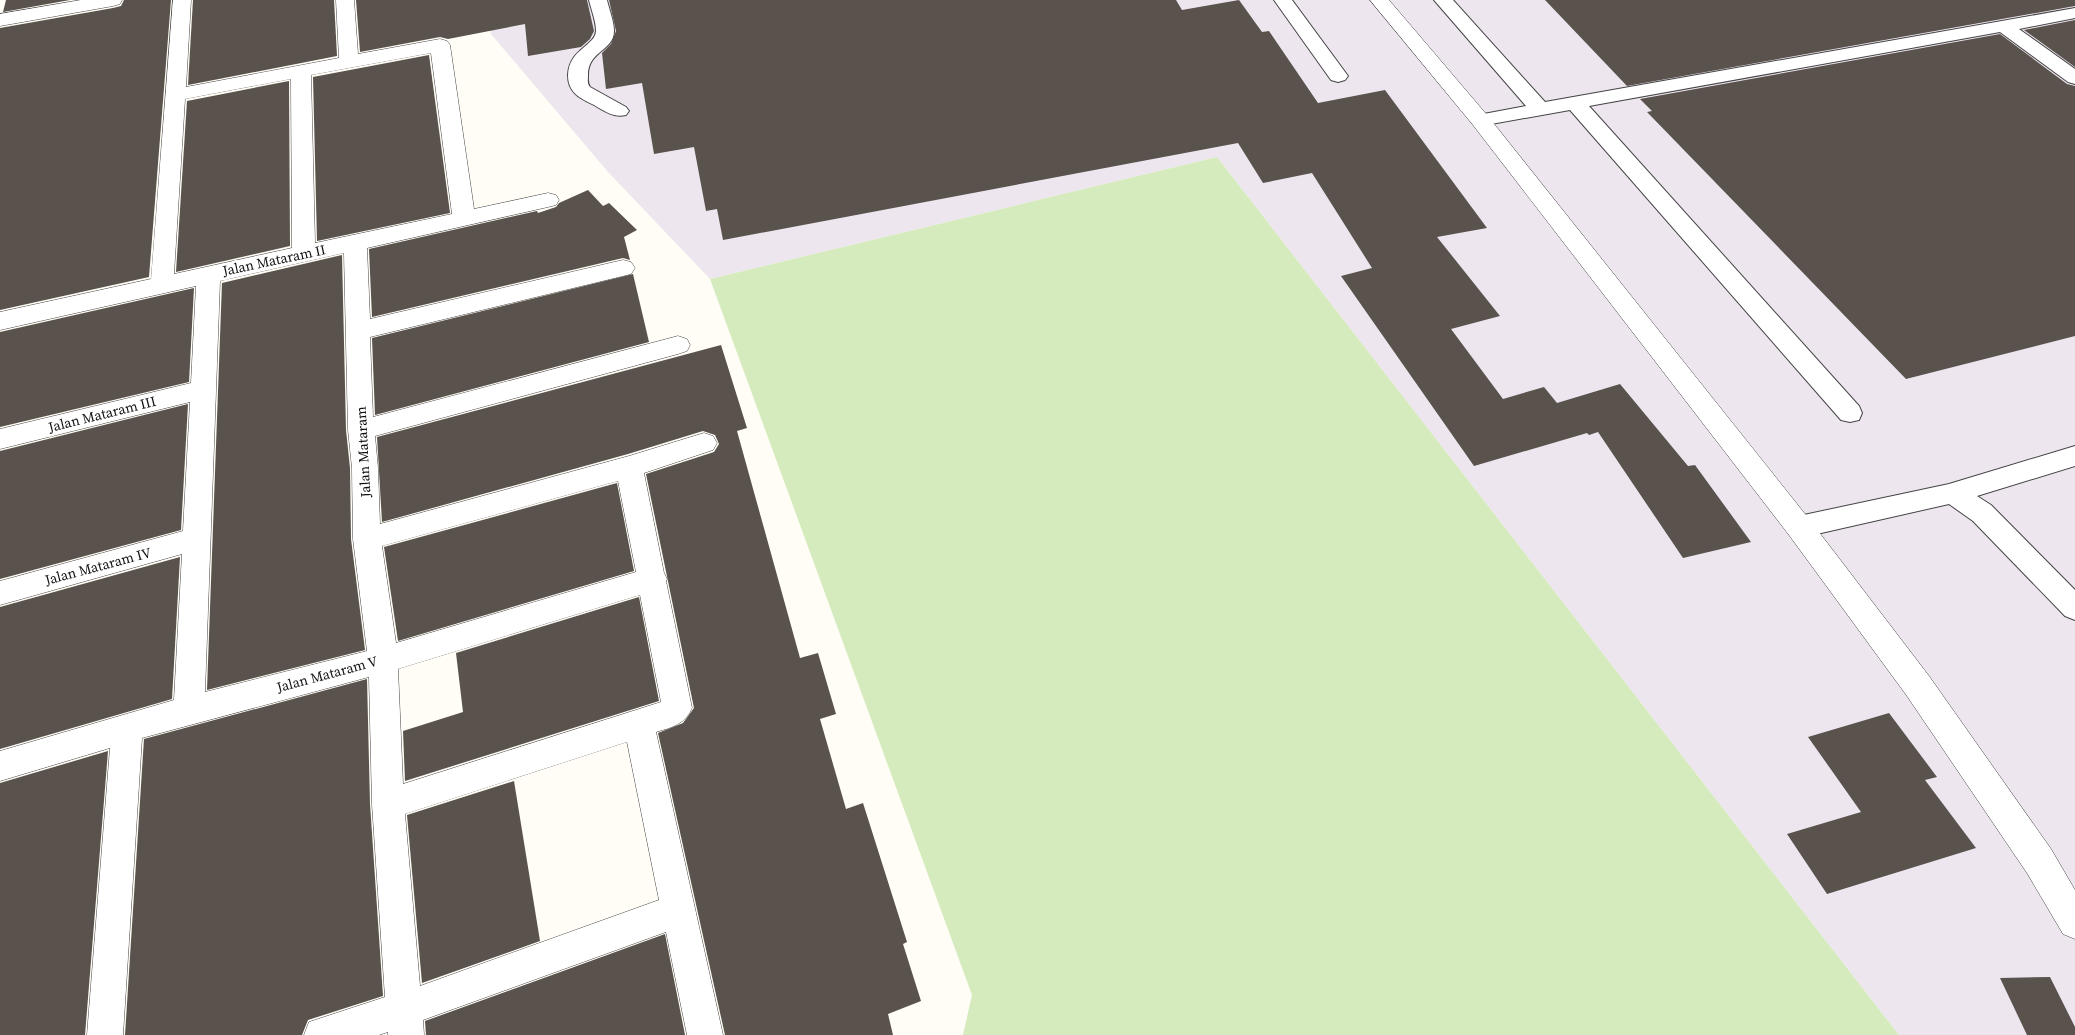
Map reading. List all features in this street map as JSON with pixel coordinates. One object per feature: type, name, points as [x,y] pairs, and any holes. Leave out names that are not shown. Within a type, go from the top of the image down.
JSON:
[{"type":"street","points":[[0,20],[113,0]]},
{"type":"street","points":[[162,285],[182,0]]},
{"type":"street","points":[[345,0],[349,63]]},
{"type":"street","points":[[1378,0],[1480,120],[1800,527],[1934,710],[2039,861],[2075,922]]},
{"type":"street","points":[[175,95],[440,45],[464,219]]},
{"type":"street","points":[[301,72],[304,253]]},
{"type":"street","name":"Jalan Mataram II","points":[[0,321],[548,200]]},
{"type":"street","name":"Jalan Mataram","points":[[356,242],[361,430],[365,468],[367,540],[383,660],[388,804],[405,1022]]},
{"type":"street","points":[[358,331],[623,268]]},
{"type":"street","points":[[189,710],[208,275]]},
{"type":"street","points":[[361,430],[678,345]]},
{"type":"street","name":"Jalan Mataram III","points":[[0,440],[204,389]]},
{"type":"street","points":[[367,540],[629,467],[704,443]]},
{"type":"street","points":[[388,804],[669,714],[677,708],[629,467]]},
{"type":"street","name":"Jalan Mataram IV","points":[[0,593],[195,539]]},
{"type":"street","name":"Jalan Mataram V","points":[[0,766],[189,710],[383,660],[653,580]]},
{"type":"street","points":[[639,723],[705,1035]]},
{"type":"street","points":[[105,1035],[127,728]]},
{"type":"street","points":[[322,1035],[405,1022],[679,910]]},
{"type":"lane","points":[[598,0],[605,31],[602,40],[582,58],[578,66],[578,84],[582,91],[619,112]]},
{"type":"lane","points":[[1283,0],[1338,76]]},
{"type":"lane","points":[[1442,0],[1541,110]]},
{"type":"lane","points":[[1480,120],[2075,13]]},
{"type":"lane","points":[[2004,26],[2075,78]]},
{"type":"lane","points":[[1575,103],[1850,413]]},
{"type":"lane","points":[[1800,527],[1948,494],[2075,456]]},
{"type":"lane","points":[[1948,494],[1961,498],[1982,513],[2075,608]]},
{"type":"shaded area","points":[[485,0],[2075,0],[2075,1035],[1899,1035],[1217,157],[710,279],[608,172],[491,34]]},
{"type":"green space","points":[[1217,157],[1899,1035],[963,1035],[972,995],[710,279]]},
{"type":"building","points":[[6,0],[70,0],[3,12]]},
{"type":"building","points":[[124,0],[171,0],[149,277],[0,310],[0,28],[113,8],[121,6]]},
{"type":"building","points":[[193,0],[334,0],[337,56],[188,85]]},
{"type":"building","points":[[356,0],[587,0],[594,31],[590,39],[581,47],[528,56],[525,24],[448,39],[440,37],[360,52]]},
{"type":"building","points":[[609,0],[1176,0],[1182,10],[1239,0],[1262,32],[1269,31],[1318,103],[1385,90],[1487,228],[1437,237],[1500,316],[1451,329],[1503,399],[1544,387],[1557,403],[1620,384],[1688,466],[1695,465],[1751,542],[1683,558],[1598,432],[1589,435],[1587,433],[1474,466],[1341,276],[1372,268],[1312,173],[1263,183],[1238,143],[723,240],[717,209],[706,211],[694,147],[654,154],[642,83],[606,89],[602,53],[611,44],[616,31]]},
{"type":"building","points":[[1545,0],[2075,0],[2075,6],[1627,86]]},
{"type":"building","points":[[2075,20],[2075,67],[2024,30]]},
{"type":"building","points":[[2000,34],[2067,84],[2075,86],[2075,336],[1906,379],[1647,112],[1652,111],[1640,99]]},
{"type":"building","points":[[429,55],[450,213],[317,241],[313,77]]},
{"type":"building","points":[[289,81],[290,246],[176,272],[187,101]]},
{"type":"building","points":[[588,190],[603,206],[609,203],[637,230],[624,237],[630,260],[623,258],[372,317],[369,249],[537,211],[538,213],[556,207],[559,203]]},
{"type":"building","points":[[342,255],[346,430],[350,468],[351,539],[365,650],[207,690],[222,283]]},
{"type":"building","points":[[633,274],[649,342],[375,415],[372,338]]},
{"type":"building","points":[[194,288],[189,382],[0,427],[0,332]]},
{"type":"building","points":[[721,345],[747,428],[737,431],[800,658],[818,653],[836,714],[820,719],[846,809],[863,803],[907,942],[903,944],[921,1001],[888,1014],[893,1035],[725,1035],[658,733],[683,723],[694,708],[646,474],[714,452],[719,444],[715,435],[703,431],[628,454],[382,522],[377,437]]},
{"type":"building","points":[[188,404],[181,530],[0,579],[0,451]]},
{"type":"building","points":[[617,483],[634,571],[398,641],[384,547]]},
{"type":"building","points":[[180,557],[172,699],[0,749],[0,607]]},
{"type":"building","points":[[639,597],[659,701],[405,781],[403,731],[463,712],[456,653]]},
{"type":"building","points":[[367,679],[370,804],[383,996],[308,1020],[302,1035],[125,1035],[144,739]]},
{"type":"building","points":[[1889,713],[1937,777],[1925,780],[1976,848],[1827,894],[1787,834],[1861,812],[1808,737]]},
{"type":"building","points":[[108,751],[85,1035],[0,1035],[0,783]]},
{"type":"building","points":[[514,781],[540,941],[422,983],[407,815]]},
{"type":"building","points":[[665,934],[685,1035],[426,1035],[425,1021]]},
{"type":"building","points":[[2050,977],[2075,1027],[2075,1035],[2027,1035],[2000,978]]}]
